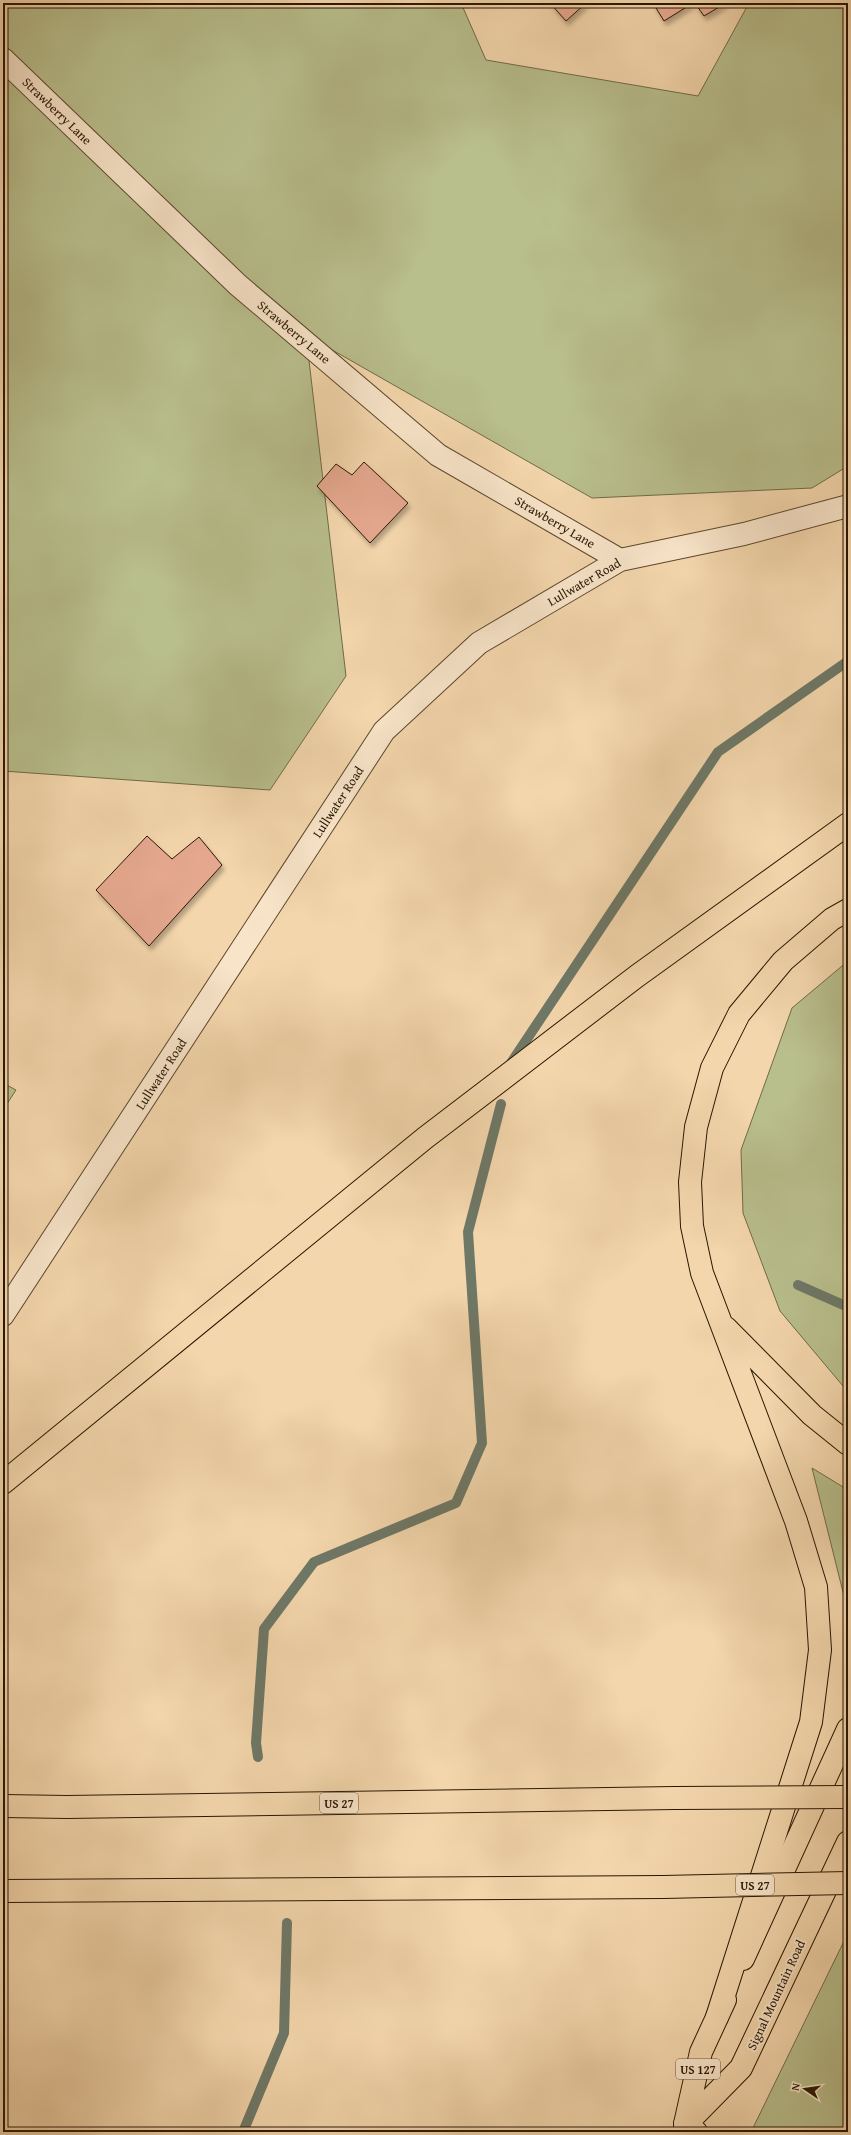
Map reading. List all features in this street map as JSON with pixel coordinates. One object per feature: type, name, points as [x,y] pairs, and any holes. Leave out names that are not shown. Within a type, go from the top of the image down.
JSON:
[{"type":"main road","points":[[3,1482],[425,1138],[637,976],[848,824]]},
{"type":"main road","points":[[717,2016],[811,1722],[820,1650],[816,1587],[796,1521],[702,1273],[692,1226],[690,1182],[696,1127],[712,1068],[739,1014],[783,961],[832,919],[848,910]]},
{"type":"main road","points":[[720,1321],[812,1415],[848,1444]]},
{"type":"main road","points":[[717,2016],[848,1729]]},
{"type":"main road","name":"US 27","points":[[3,1806],[67,1807],[675,1798],[848,1797]]},
{"type":"main road","name":"Signal Mountain Road","points":[[688,2129],[741,2068],[848,1842]]},
{"type":"main road","name":"US 27","points":[[3,1891],[663,1887],[848,1883]]},
{"type":"main road","name":"US 127","points":[[688,2129],[702,2052],[717,2016]]},
{"type":"street","name":"Strawberry Lane","points":[[3,59],[238,285],[438,455],[620,560]]},
{"type":"street","name":"Lullwater Road","points":[[3,1315],[384,731],[479,643],[620,560],[744,534],[848,506]]},
{"type":"green space","points":[[3,3],[461,3],[486,60],[698,96],[749,3],[848,3],[848,466],[812,488],[592,498],[306,335],[346,676],[270,790],[3,771]]},
{"type":"green space","points":[[848,961],[848,1392],[780,1311],[743,1213],[741,1150],[792,1008]]},
{"type":"green space","points":[[3,1083],[16,1090],[3,1110]]},
{"type":"green space","points":[[812,1468],[848,1490],[848,1612]]},
{"type":"green space","points":[[846,1937],[848,1937],[848,2132],[751,2132]]},
{"type":"building","points":[[550,3],[586,3],[566,21]]},
{"type":"building","points":[[653,3],[693,3],[664,21]]},
{"type":"building","points":[[695,3],[726,3],[704,16]]},
{"type":"building","points":[[364,462],[408,503],[370,543],[317,486],[336,464],[352,475]]},
{"type":"building","points":[[147,836],[172,859],[199,837],[222,865],[149,946],[96,890]]},
{"type":"waterway","points":[[511,1063],[718,752],[848,661]]},
{"type":"waterway","points":[[258,1757],[256,1743],[264,1629],[314,1562],[456,1503],[482,1443],[468,1232],[501,1104]]},
{"type":"waterway","points":[[798,1285],[848,1307]]},
{"type":"waterway","points":[[243,2132],[284,2033],[287,1923]]}]
